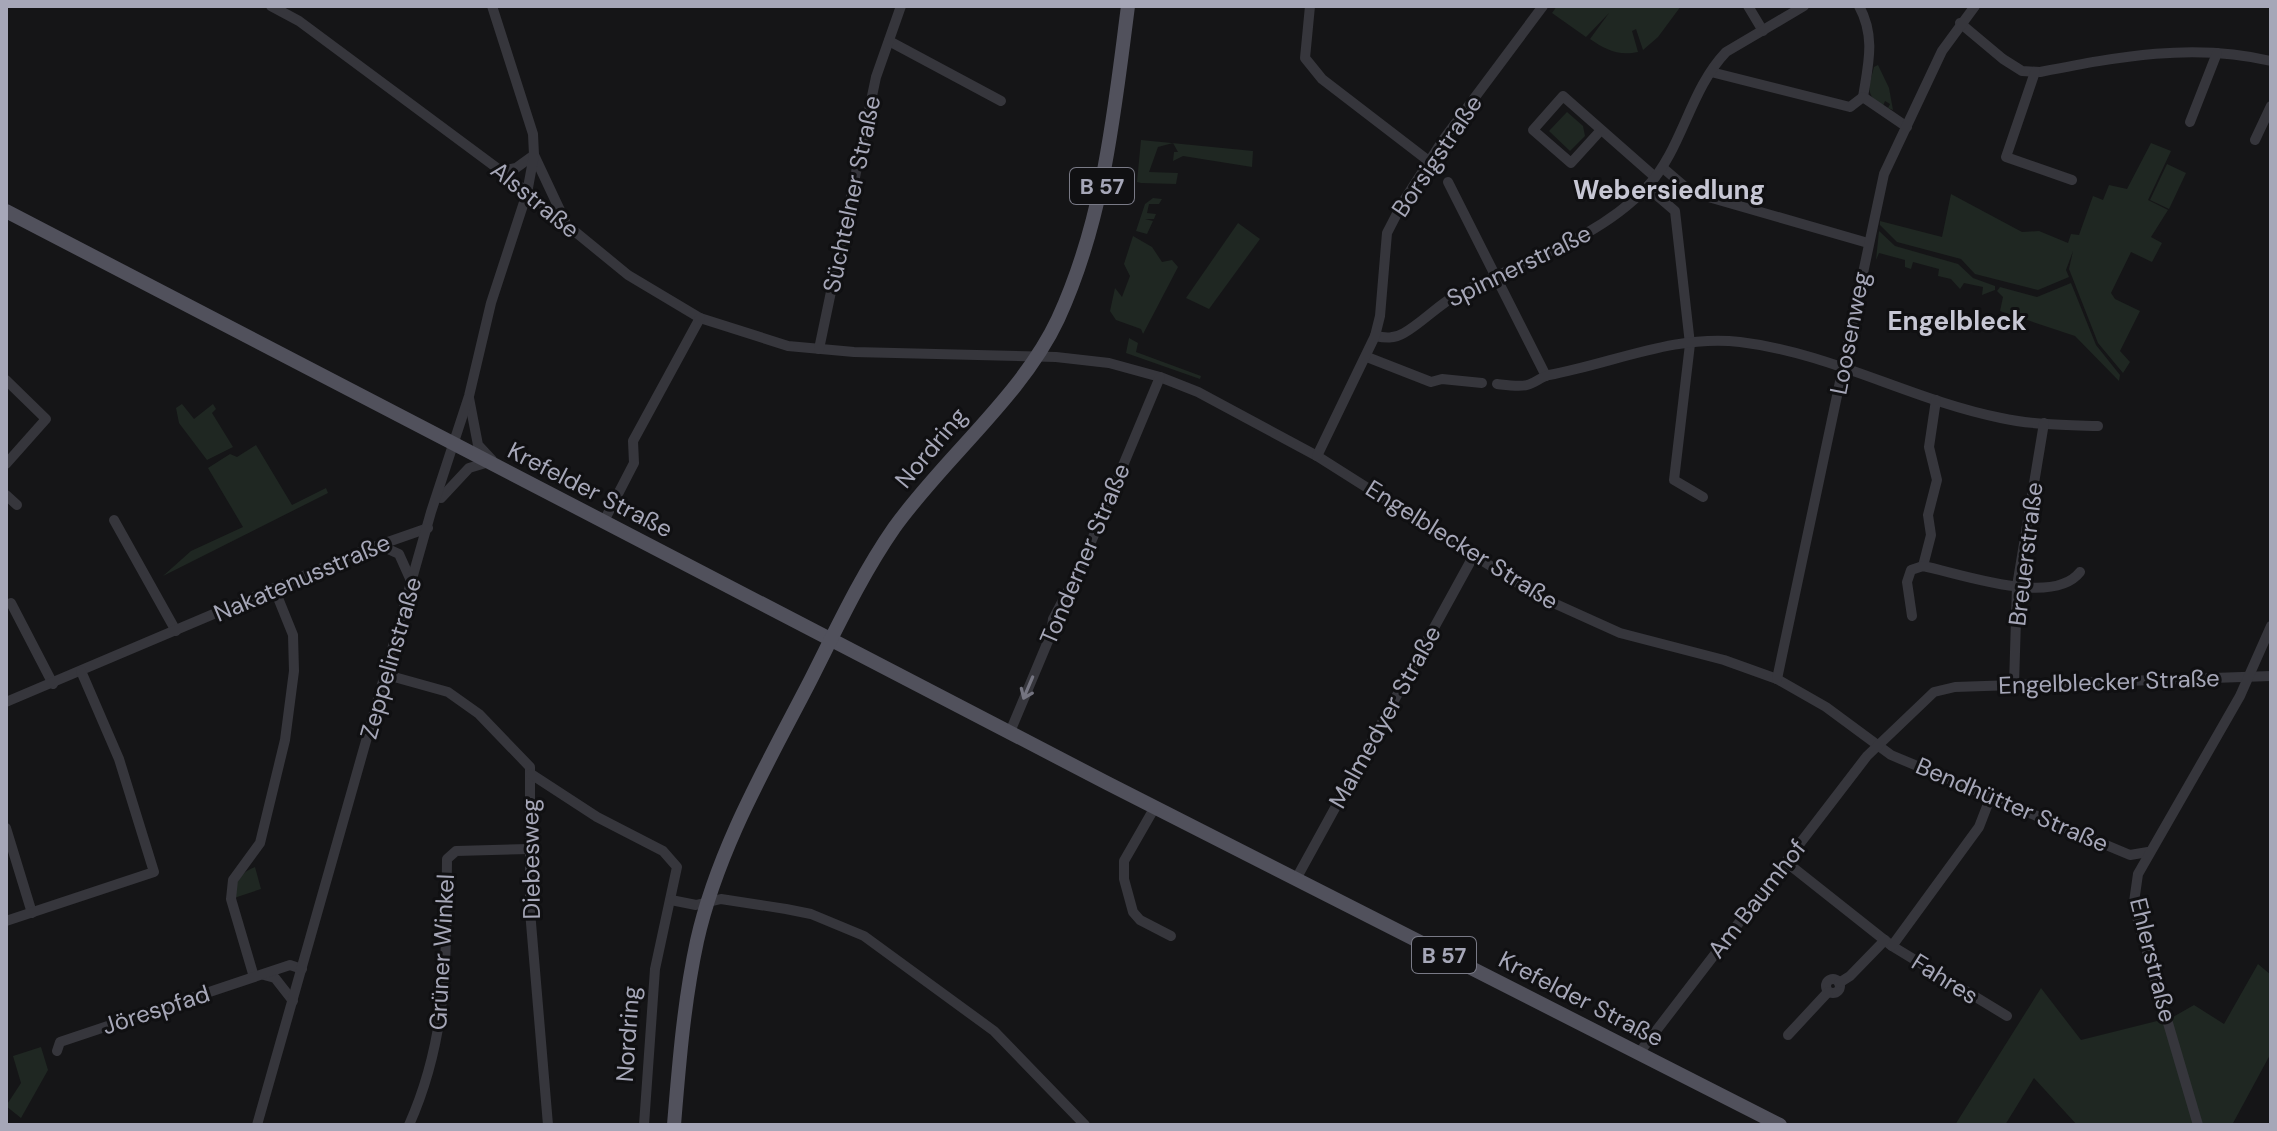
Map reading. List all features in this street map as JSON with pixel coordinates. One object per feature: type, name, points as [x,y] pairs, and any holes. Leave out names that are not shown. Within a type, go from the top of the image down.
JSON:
[{"type":"main road","name":"Nordring","points":[[674,1125],[686,1010],[708,903],[751,795],[869,566],[931,480],[1038,356],[1082,264],[1108,156],[1128,6]]},
{"type":"main road","name":"Krefelder Straße","points":[[6,211],[453,445],[1775,1124]]},
{"type":"street","name":"Alsstraße","points":[[271,6],[299,21],[501,171],[628,275],[700,318],[772,342],[819,349]]},
{"type":"street","points":[[492,6],[533,134],[534,155],[567,225]]},
{"type":"street","points":[[1310,6],[1305,58],[1322,79],[1430,162]]},
{"type":"street","name":"Borsigstraße","points":[[1317,456],[1375,336],[1380,316],[1387,233],[1430,162],[1543,6]]},
{"type":"street","points":[[1748,6],[1763,31]]},
{"type":"street","name":"Spinnerstraße","points":[[1375,336],[1386,339],[1404,333],[1430,310],[1599,227],[1647,187],[1659,172],[1699,91],[1726,52],[1804,6]]},
{"type":"street","points":[[1711,72],[1850,107],[1863,97],[1871,58],[1865,18],[1859,6]]},
{"type":"street","name":"Loosenweg","points":[[1777,679],[1884,174],[1942,51],[1975,6]]},
{"type":"street","name":"Süchtelner Straße","points":[[819,349],[860,147],[897,8]]},
{"type":"street","points":[[1960,23],[2022,71],[2035,72],[2135,53],[2217,53],[2271,61]]},
{"type":"street","points":[[889,41],[1001,101]]},
{"type":"street","points":[[2190,122],[2217,53]]},
{"type":"street","points":[[2035,72],[2006,157],[2072,180]]},
{"type":"street","points":[[1601,130],[1571,163],[1533,130],[1563,96],[1601,130],[1691,192],[1868,243]]},
{"type":"street","points":[[1863,97],[1907,127]]},
{"type":"street","points":[[2255,140],[2271,106]]},
{"type":"street","points":[[501,171],[516,168],[534,155]]},
{"type":"street","name":"Zeppelinstraße","points":[[257,1125],[431,512],[469,396],[491,303],[527,193],[534,155]]},
{"type":"street","points":[[1448,182],[1546,376]]},
{"type":"street","points":[[1647,187],[1675,211],[1690,344],[1674,480],[1703,497]]},
{"type":"street","points":[[604,521],[634,463],[633,441],[700,318]]},
{"type":"street","points":[[1497,384],[1526,386],[1546,376],[1571,373],[1644,351],[1736,341],[1843,365],[1936,400],[2002,419],[2098,426]]},
{"type":"street","name":"Engelblecker Straße","points":[[819,349],[1038,356],[1109,363],[1160,377],[1198,392],[1317,456],[1538,596],[1620,633],[1724,660],[1777,679],[1826,707],[1877,746],[1934,692],[1955,687],[2271,676]]},
{"type":"street","points":[[1367,357],[1431,382],[1442,379],[1482,383]]},
{"type":"street","name":"Tonderner Straße","points":[[1010,732],[1051,634],[1053,619],[1081,566],[1160,377]]},
{"type":"street","points":[[6,380],[46,419],[6,464]]},
{"type":"street","points":[[469,396],[478,445],[495,465]]},
{"type":"street","points":[[1923,566],[1931,535],[1928,515],[1937,480],[1929,447],[1936,400]]},
{"type":"street","name":"Breuerstraße","points":[[2014,685],[2017,586],[2044,423]]},
{"type":"street","points":[[431,512],[457,477],[475,464],[495,465]]},
{"type":"street","points":[[6,495],[17,505]]},
{"type":"street","points":[[114,520],[176,631]]},
{"type":"street","name":"Nakatenusstraße","points":[[6,702],[274,588],[428,528]]},
{"type":"street","points":[[379,545],[399,554],[412,584]]},
{"type":"street","name":"Malmedyer Straße","points":[[1296,879],[1474,555]]},
{"type":"street","points":[[1912,616],[1907,582],[1911,570],[1923,566],[2034,589],[2064,586],[2080,572]]},
{"type":"street","points":[[274,588],[293,635],[294,671],[285,740],[260,843],[233,880],[231,899],[258,976],[275,978],[293,1001]]},
{"type":"street","points":[[11,603],[53,684]]},
{"type":"street","name":"Ehlerstraße","points":[[2198,1125],[2134,902],[2138,874],[2249,677],[2271,626]]},
{"type":"street","points":[[6,921],[154,872],[119,759],[81,671]]},
{"type":"street","name":"Diebesweg","points":[[387,675],[448,692],[479,714],[526,761],[531,774],[530,911],[548,1125]]},
{"type":"street","name":"Bendhütter Straße","points":[[1877,746],[2130,855],[2148,852]]},
{"type":"street","name":"Am Baumhof","points":[[1639,1053],[1877,746]]},
{"type":"street","name":"Nordring","points":[[531,774],[597,817],[670,855],[677,867],[655,969],[644,1125]]},
{"type":"street","points":[[1888,943],[1979,827],[1991,796]]},
{"type":"street","points":[[1155,807],[1124,861],[1124,879],[1133,912],[1140,920],[1171,936]]},
{"type":"street","points":[[6,828],[32,913]]},
{"type":"street","name":"Grüner Winkel","points":[[409,1125],[433,1064],[444,1002],[447,859],[456,851],[529,849]]},
{"type":"street","name":"Fahres","points":[[1786,862],[1888,943],[2007,1016]]},
{"type":"street","points":[[671,900],[696,905],[721,899],[786,909],[811,914],[864,936],[994,1031],[1085,1125]]},
{"type":"street","name":"Fahres","points":[[1788,1035],[1828,992],[1837,991],[1839,983],[1888,943]]},
{"type":"street","name":"Jörespfad","points":[[57,1051],[60,1042],[290,965],[302,969]]},
{"type":"shaded area","points":[[1557,6],[1681,6],[1658,37],[1643,50],[1636,29],[1632,31],[1638,52],[1618,53],[1590,39],[1609,13],[1586,37],[1552,13]]},
{"type":"shaded area","points":[[1878,65],[1889,88],[1893,110],[1888,108],[1890,104],[1885,101],[1883,106],[1870,94],[1872,74]]},
{"type":"shaded area","points":[[1567,112],[1583,126],[1585,136],[1570,151],[1549,131]]},
{"type":"shaded area","points":[[1141,140],[1173,143],[1158,147],[1149,172],[1178,173],[1176,184],[1137,182]]},
{"type":"shaded area","points":[[1173,143],[1253,151],[1252,167],[1183,156],[1173,161],[1174,152],[1178,152]]},
{"type":"shaded area","points":[[2151,143],[2171,151],[2148,200],[2168,210],[2151,237],[2162,243],[2152,262],[2131,252],[2111,293],[2115,299],[2140,311],[2120,351],[2130,362],[2123,373],[2098,343],[2069,269],[2073,251],[2066,270],[2069,277],[2038,290],[1975,274],[1961,259],[1897,242],[1880,225],[1880,221],[1942,237],[1951,194],[2022,232],[2039,231],[2068,243],[2071,234],[2079,235],[2093,196],[2103,200],[2109,185],[2127,189]]},
{"type":"shaded area","points":[[2167,164],[2186,173],[2169,209],[2150,200]]},
{"type":"shaded area","points":[[1153,198],[1162,199],[1159,204],[1149,204],[1147,213],[1156,214],[1154,219],[1145,219],[1153,221],[1147,234],[1136,231],[1145,204]]},
{"type":"shaded area","points":[[1238,223],[1260,239],[1209,309],[1186,298]]},
{"type":"shaded area","points":[[1879,231],[1895,246],[1958,264],[1973,278],[1995,286],[1995,290],[1982,295],[1983,287],[1964,283],[1960,289],[1951,279],[1938,276],[1939,269],[1913,262],[1911,269],[1905,267],[1905,260],[1879,253],[1876,260]]},
{"type":"shaded area","points":[[1133,236],[1152,247],[1162,262],[1172,260],[1178,267],[1143,334],[1141,329],[1116,320],[1110,311],[1115,288],[1122,297],[1130,276],[1124,264]]},
{"type":"shaded area","points":[[2071,283],[2096,345],[2120,375],[2119,381],[2075,336],[2000,311],[2003,297],[1997,291],[2000,287],[2037,297]]},
{"type":"shaded area","points":[[1129,338],[1138,343],[1136,352],[1201,376],[1200,379],[1126,353]]},
{"type":"shaded area","points":[[182,404],[194,419],[213,404],[216,409],[212,413],[233,447],[207,460],[179,423],[176,408]]},
{"type":"shaded area","points":[[256,445],[292,505],[326,488],[328,493],[163,576],[191,551],[243,527],[208,468],[230,454],[237,457]]},
{"type":"shaded area","points":[[255,867],[261,889],[234,898],[239,879]]},
{"type":"shaded area","points":[[2258,964],[2271,975],[2271,1053],[2232,1125],[2077,1125],[2034,1078],[2005,1125],[1955,1125],[2041,988],[2081,1040],[2173,1017],[2194,1005],[2224,1024]]},
{"type":"shaded area","points":[[41,1047],[48,1070],[21,1118],[6,1106],[21,1083],[13,1056]]},
{"type":"district","name":"Webersiedlung","points":[[1669,190]]},
{"type":"district","name":"Engelbleck","points":[[1957,321]]}]
